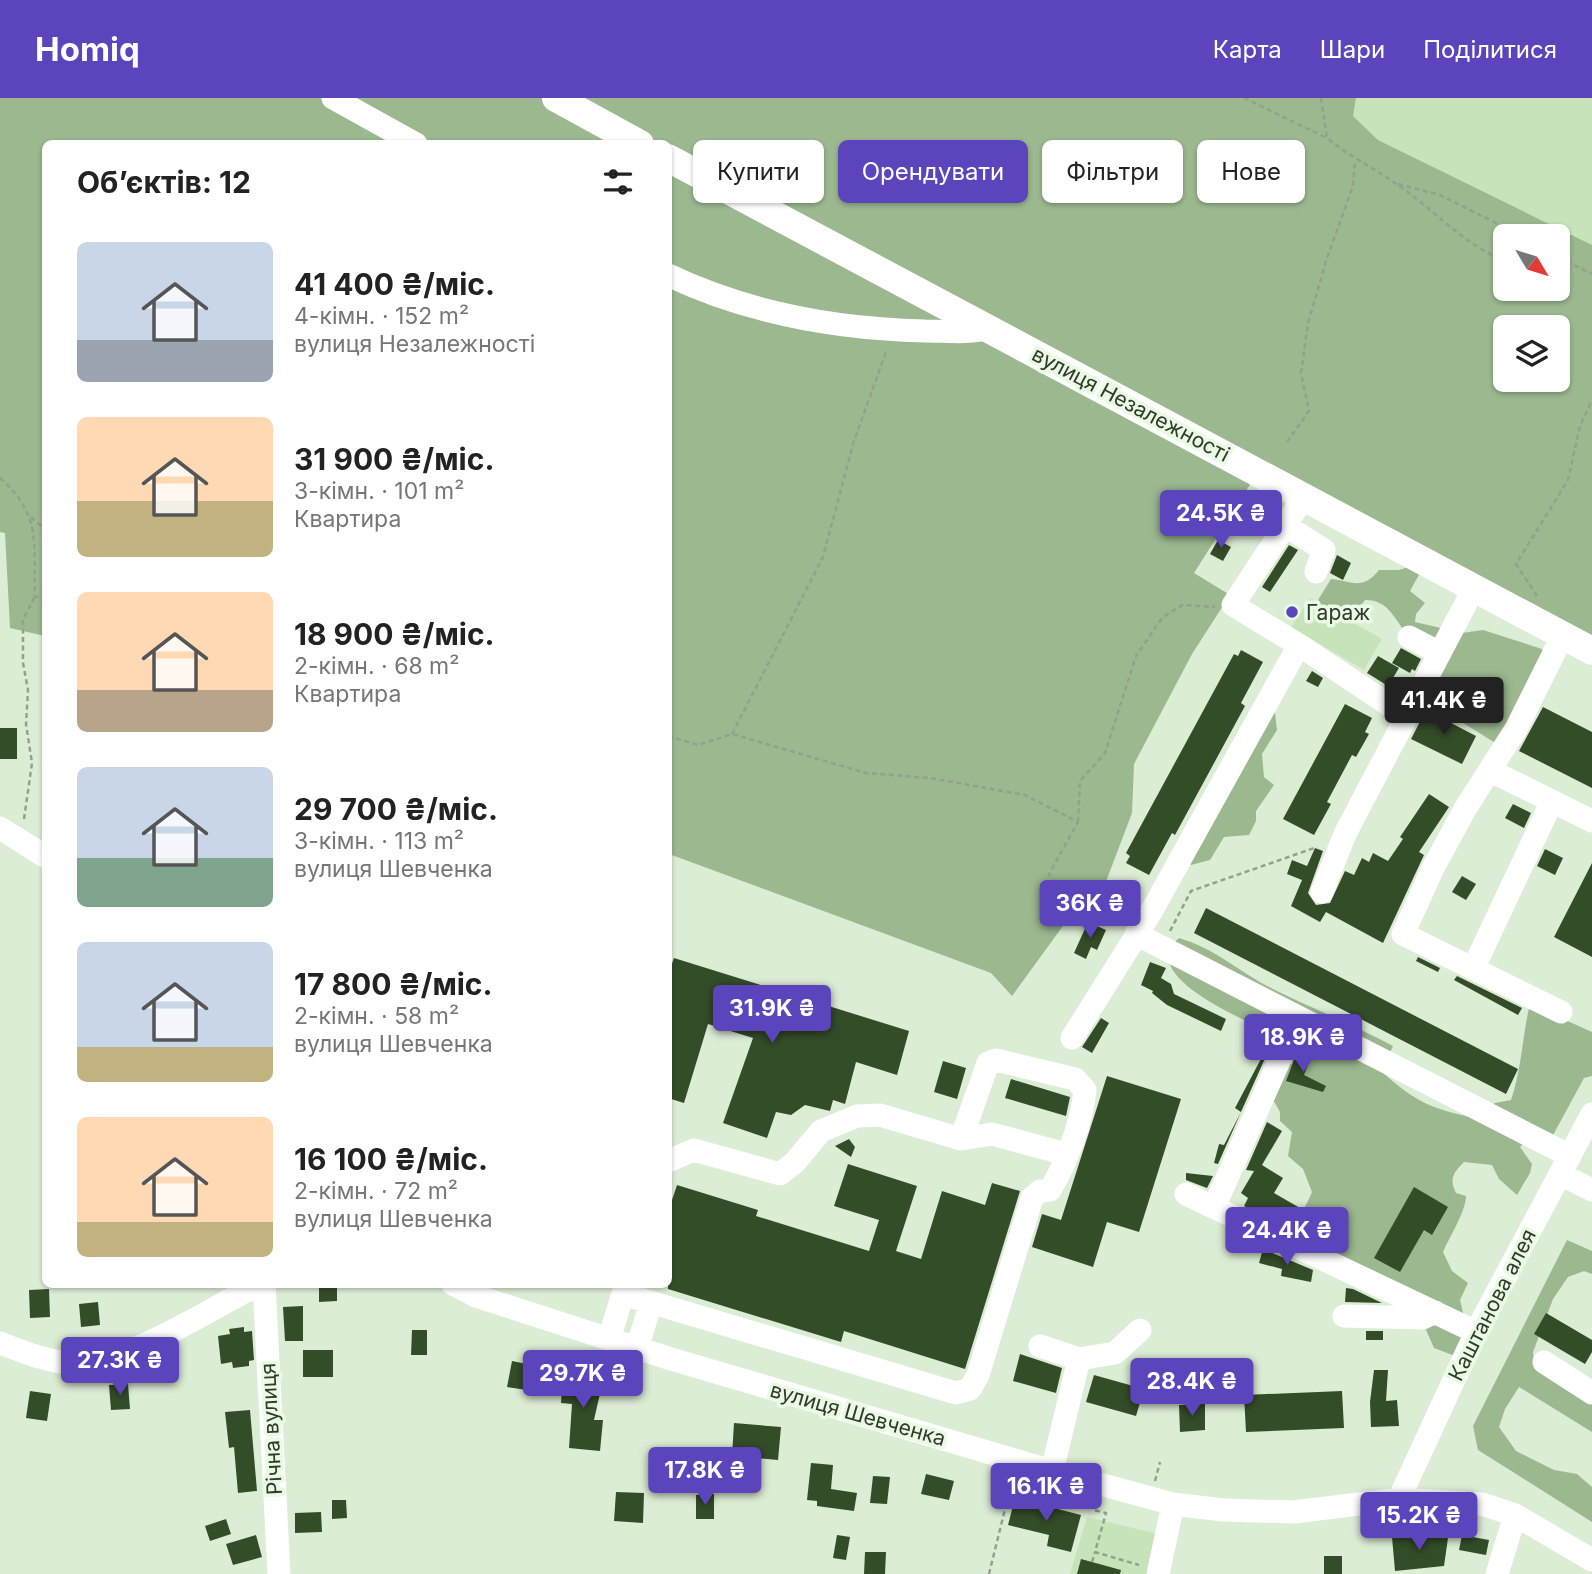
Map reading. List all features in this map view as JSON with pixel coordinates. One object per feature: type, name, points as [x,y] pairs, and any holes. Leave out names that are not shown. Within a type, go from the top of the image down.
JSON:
[{"type":"main road","points":[[556,98],[633,140]]},
{"type":"main road","name":"вулиця Незалежності","points":[[672,160],[1592,651]]},
{"type":"street","points":[[332,98],[409,140]]},
{"type":"street","points":[[672,276],[804,321],[894,330],[974,332],[989,328]]},
{"type":"street","points":[[1304,497],[1233,605],[1299,645],[1406,718]]},
{"type":"street","points":[[1286,526],[1324,550],[1316,572]]},
{"type":"street","points":[[1322,892],[1345,834],[1474,588]]},
{"type":"street","points":[[1561,1012],[1403,934],[1433,868],[1465,809],[1491,771],[1563,635]]},
{"type":"street","points":[[1409,637],[1440,653]]},
{"type":"street","points":[[1072,1038],[1151,912],[1299,645]]},
{"type":"street","points":[[1491,771],[1592,821]]},
{"type":"street","points":[[1473,969],[1552,801]]},
{"type":"street","points":[[11,827],[42,854]]},
{"type":"street","points":[[1136,934],[1565,1165],[1592,1190]]},
{"type":"street","points":[[1215,1205],[1284,1050]]},
{"type":"street","points":[[609,1339],[625,1289],[651,1303],[956,1393],[970,1389],[978,1375],[1032,1198],[1040,1191],[1051,1190],[1083,1108],[1085,1090],[1075,1079],[996,1060],[988,1063],[961,1139]]},
{"type":"street","name":"Каштанова алея","points":[[1399,1499],[1476,1332],[1592,1114]]},
{"type":"street","points":[[672,1159],[694,1150],[780,1174],[795,1162],[821,1130],[857,1116],[880,1115],[961,1139],[992,1134],[1066,1154]]},
{"type":"street","points":[[1186,1194],[1215,1205],[1476,1332]]},
{"type":"street","points":[[0,1343],[27,1353],[76,1363],[118,1355],[253,1288]]},
{"type":"street","name":"Річна вулиця","points":[[261,1288],[279,1574]]},
{"type":"street","name":"вулиця Шевченка","points":[[461,1288],[476,1296],[637,1348],[1017,1461],[1173,1504],[1223,1510],[1294,1512],[1399,1499],[1482,1504],[1515,1515],[1592,1560]]},
{"type":"street","points":[[637,1348],[651,1303]]},
{"type":"street","points":[[1344,1316],[1423,1318],[1434,1312]]},
{"type":"street","points":[[1040,1346],[1079,1359],[1115,1353],[1140,1330]]},
{"type":"street","points":[[1052,1471],[1079,1359]]},
{"type":"street","points":[[1544,1363],[1592,1393]]},
{"type":"street","points":[[1158,1574],[1173,1504]]},
{"type":"street","points":[[1497,1574],[1515,1515]]},
{"type":"path","points":[[1244,98],[1327,138],[1355,161],[1395,183],[1484,252],[1493,256]]},
{"type":"path","points":[[1321,98],[1327,138]]},
{"type":"path","points":[[1287,442],[1309,411],[1301,373],[1308,323],[1327,258],[1353,186],[1355,161]]},
{"type":"path","points":[[1395,183],[1440,195],[1498,224]]},
{"type":"path","points":[[1570,263],[1592,274]]},
{"type":"path","points":[[732,734],[822,557],[853,443],[894,330]]},
{"type":"path","points":[[1543,605],[1516,564],[1568,480],[1580,426],[1592,400]]},
{"type":"path","points":[[0,478],[15,492],[29,515],[35,534],[35,596],[23,620],[23,663],[28,690],[26,724],[32,762],[11,827]]},
{"type":"path","points":[[29,515],[42,526]]},
{"type":"path","points":[[35,596],[42,599]]},
{"type":"path","points":[[1151,912],[1091,881],[1074,894],[1059,892],[1049,874],[1078,822],[1080,781],[1105,753],[1136,656],[1162,618],[1182,605],[1200,608],[1233,605]]},
{"type":"path","points":[[672,737],[698,745],[732,734],[866,773],[930,778],[1026,795],[1078,822]]},
{"type":"path","points":[[1162,947],[1191,891],[1290,858],[1345,834]]},
{"type":"path","points":[[989,1574],[1017,1461]]},
{"type":"path","points":[[1091,1562],[1106,1513],[1093,1510],[1102,1484]]},
{"type":"path","points":[[1094,1552],[1140,1565],[1138,1574]]},
{"type":"green space","points":[[0,98],[1356,98],[1353,116],[1378,140],[1549,224],[1493,224],[1493,301],[1570,301],[1570,234],[1592,245],[1592,635],[1263,464],[1194,573],[1230,595],[1192,654],[1134,764],[1132,813],[1096,908],[1068,919],[1012,996],[991,973],[672,855],[672,140],[42,140],[42,635],[10,628],[5,533],[0,532]]},
{"type":"green space","points":[[1356,98],[1592,98],[1592,245],[1570,234],[1570,224],[1549,224],[1378,140],[1353,116]]},
{"type":"green space","points":[[1408,567],[1420,573],[1410,591],[1425,603],[1416,614],[1415,622],[1462,633],[1483,630],[1542,649],[1544,657],[1497,744],[1431,703],[1428,691],[1441,665],[1407,634],[1380,603],[1365,600],[1351,619],[1336,623],[1322,610],[1318,600],[1331,579],[1362,583],[1379,570]]},
{"type":"green space","points":[[1310,598],[1382,639],[1364,670],[1291,627]]},
{"type":"green space","points":[[1260,706],[1275,713],[1277,730],[1262,754],[1264,777],[1274,785],[1256,811],[1256,821],[1249,835],[1224,837],[1210,860],[1191,865],[1187,859]]},
{"type":"green space","points":[[1179,938],[1205,948],[1275,990],[1393,1046],[1381,1071],[1423,1102],[1458,1114],[1473,1117],[1495,1103],[1511,1100],[1530,1004],[1592,1032],[1592,1076],[1584,1078],[1552,1137],[1534,1133],[1520,1147],[1532,1164],[1530,1173],[1517,1195],[1499,1179],[1492,1165],[1464,1162],[1453,1176],[1456,1193],[1466,1196],[1461,1216],[1443,1252],[1452,1271],[1468,1283],[1460,1300],[1467,1329],[1455,1356],[1434,1348],[1423,1323],[1293,1242],[1298,1222],[1312,1192],[1303,1169],[1288,1156],[1292,1132],[1280,1121],[1280,1112],[1271,1096],[1282,1062],[1292,1064],[1296,1050],[1274,1035],[1222,1009],[1183,982],[1171,967],[1169,953]]},
{"type":"green space","points":[[1567,1240],[1592,1251],[1592,1274],[1584,1271],[1568,1277],[1553,1299],[1533,1352],[1534,1361],[1580,1394],[1592,1379],[1592,1432],[1519,1387],[1505,1409],[1499,1427],[1516,1451],[1554,1470],[1577,1474],[1592,1487],[1592,1522],[1478,1450],[1473,1426]]},
{"type":"green space","points":[[1087,1517],[1158,1534],[1150,1574],[1070,1574]]},
{"type":"building","points":[[1256,505],[1271,514],[1261,532],[1246,523]]},
{"type":"building","points":[[1218,540],[1231,547],[1223,561],[1210,554]]},
{"type":"building","points":[[1289,545],[1298,550],[1270,592],[1262,587]]},
{"type":"building","points":[[1337,555],[1351,563],[1343,580],[1330,573]]},
{"type":"building","points":[[1401,648],[1421,659],[1415,671],[1412,669],[1410,673],[1392,663]]},
{"type":"building","points":[[1241,650],[1263,662],[1241,703],[1245,706],[1175,835],[1172,833],[1149,875],[1126,863],[1130,856],[1126,853],[1234,654],[1238,656]]},
{"type":"building","points":[[1378,656],[1399,668],[1388,686],[1367,673]]},
{"type":"building","points":[[1312,671],[1323,678],[1318,687],[1306,681]]},
{"type":"building","points":[[1345,704],[1372,718],[1365,732],[1369,734],[1356,757],[1352,755],[1327,802],[1331,804],[1314,835],[1283,819]]},
{"type":"building","points":[[1543,707],[1592,732],[1592,788],[1519,751]]},
{"type":"building","points":[[1426,710],[1476,736],[1462,764],[1411,739]]},
{"type":"building","points":[[0,728],[17,728],[17,759],[0,759]]},
{"type":"building","points":[[1429,794],[1449,807],[1419,852],[1424,855],[1383,943],[1326,912],[1320,922],[1291,906],[1302,880],[1287,874],[1292,860],[1307,866],[1315,848],[1323,851],[1308,893],[1316,905],[1330,903],[1345,871],[1354,875],[1362,858],[1369,862],[1373,853],[1388,861],[1403,839],[1400,837]]},
{"type":"building","points":[[1513,804],[1531,813],[1524,828],[1505,818]]},
{"type":"building","points":[[1545,849],[1563,858],[1555,875],[1537,866]]},
{"type":"building","points":[[1592,863],[1592,957],[1554,937]]},
{"type":"building","points":[[1462,876],[1476,884],[1466,900],[1452,892]]},
{"type":"building","points":[[1206,908],[1518,1069],[1506,1094],[1194,933]]},
{"type":"building","points":[[1088,922],[1106,930],[1097,950],[1091,947],[1086,959],[1074,953]]},
{"type":"building","points":[[1418,957],[1440,968],[1438,972],[1416,961]]},
{"type":"building","points":[[674,958],[909,1031],[897,1075],[856,1062],[845,1104],[833,1100],[830,1111],[805,1105],[791,1115],[776,1112],[767,1138],[723,1123],[753,1038],[708,1024],[684,1103],[672,1099]]},
{"type":"building","points":[[1150,962],[1166,968],[1161,978],[1171,984],[1174,994],[1226,1019],[1221,1031],[1167,1005],[1152,993],[1153,991],[1141,985]]},
{"type":"building","points":[[1457,976],[1522,1008],[1518,1015],[1454,980]]},
{"type":"building","points":[[1101,1018],[1109,1023],[1092,1053],[1082,1047]]},
{"type":"building","points":[[1297,1052],[1311,1057],[1304,1075],[1326,1086],[1323,1092],[1286,1081]]},
{"type":"building","points":[[1264,1053],[1267,1054],[1241,1112],[1235,1108]]},
{"type":"building","points":[[943,1061],[966,1068],[957,1099],[934,1092]]},
{"type":"building","points":[[1107,1076],[1181,1099],[1139,1232],[1107,1222],[1093,1267],[1032,1247],[1042,1214],[1061,1220]]},
{"type":"building","points":[[1011,1079],[1070,1097],[1066,1116],[1005,1098]]},
{"type":"building","points":[[1241,1112],[1218,1164],[1214,1163],[1219,1144],[1224,1145]]},
{"type":"building","points":[[1267,1122],[1282,1131],[1262,1165],[1283,1178],[1274,1193],[1300,1208],[1291,1223],[1274,1213],[1270,1219],[1244,1206],[1248,1198],[1241,1193],[1254,1171],[1246,1170]]},
{"type":"building","points":[[849,1139],[855,1147],[851,1157],[835,1146]]},
{"type":"building","points":[[848,1164],[917,1186],[896,1251],[921,1259],[942,1191],[985,1205],[992,1183],[1020,1191],[965,1369],[844,1331],[841,1342],[668,1289],[672,1288],[672,1200],[677,1185],[758,1210],[756,1216],[869,1251],[879,1220],[834,1206]]},
{"type":"building","points":[[1186,1173],[1213,1176],[1207,1188],[1186,1180]]},
{"type":"building","points":[[1414,1187],[1448,1207],[1432,1235],[1424,1230],[1400,1272],[1374,1258]]},
{"type":"building","points":[[1263,1249],[1313,1270],[1311,1282],[1281,1276],[1282,1269],[1259,1263]]},
{"type":"building","points":[[319,1288],[337,1288],[337,1301],[319,1302]]},
{"type":"building","points":[[1346,1288],[1353,1289],[1382,1303],[1345,1302]]},
{"type":"building","points":[[49,1289],[50,1317],[30,1318],[29,1290]]},
{"type":"building","points":[[98,1302],[100,1325],[81,1327],[79,1304]]},
{"type":"building","points":[[303,1306],[303,1341],[285,1341],[283,1307]]},
{"type":"building","points":[[1546,1313],[1592,1340],[1592,1352],[1585,1364],[1534,1334]]},
{"type":"building","points":[[244,1327],[244,1332],[252,1331],[254,1360],[249,1361],[249,1366],[233,1368],[232,1362],[221,1364],[218,1336],[230,1334],[229,1329]]},
{"type":"building","points":[[412,1330],[427,1330],[427,1355],[411,1355]]},
{"type":"building","points":[[1366,1331],[1383,1331],[1383,1340],[1366,1340]]},
{"type":"building","points":[[303,1350],[333,1350],[333,1377],[303,1377]]},
{"type":"building","points":[[1020,1354],[1062,1368],[1056,1393],[1013,1381]]},
{"type":"building","points":[[512,1361],[532,1365],[527,1390],[507,1387]]},
{"type":"building","points":[[1374,1370],[1388,1370],[1386,1401],[1397,1400],[1399,1426],[1371,1427],[1370,1402]]},
{"type":"building","points":[[563,1373],[604,1376],[594,1420],[603,1420],[600,1451],[569,1448],[572,1404],[561,1403]]},
{"type":"building","points":[[1094,1375],[1144,1389],[1136,1416],[1086,1402]]},
{"type":"building","points":[[128,1384],[130,1409],[111,1410],[109,1385]]},
{"type":"building","points":[[30,1391],[51,1394],[47,1421],[26,1418]]},
{"type":"building","points":[[1342,1391],[1344,1428],[1246,1432],[1244,1395]]},
{"type":"building","points":[[1205,1404],[1205,1430],[1180,1432],[1179,1405]]},
{"type":"building","points":[[250,1410],[257,1491],[238,1493],[234,1447],[229,1448],[225,1412]]},
{"type":"building","points":[[734,1423],[781,1427],[778,1460],[732,1456]]},
{"type":"building","points":[[811,1463],[833,1465],[831,1489],[857,1493],[854,1511],[817,1506],[817,1501],[807,1500]]},
{"type":"building","points":[[926,1474],[954,1481],[949,1500],[921,1494]]},
{"type":"building","points":[[873,1476],[890,1477],[887,1504],[870,1503]]},
{"type":"building","points":[[616,1492],[644,1493],[643,1523],[614,1521]]},
{"type":"building","points":[[714,1494],[714,1519],[696,1519],[696,1495]]},
{"type":"building","points":[[1015,1498],[1081,1515],[1071,1552],[1047,1546],[1049,1535],[1008,1525]]},
{"type":"building","points":[[332,1500],[346,1500],[347,1518],[332,1519]]},
{"type":"building","points":[[321,1512],[322,1532],[295,1533],[295,1513]]},
{"type":"building","points":[[226,1519],[231,1534],[210,1541],[205,1526]]},
{"type":"building","points":[[1422,1534],[1448,1538],[1444,1566],[1395,1571],[1392,1537]]},
{"type":"building","points":[[256,1535],[262,1557],[233,1565],[226,1544]]},
{"type":"building","points":[[837,1535],[850,1537],[846,1560],[833,1558]]},
{"type":"building","points":[[1462,1535],[1489,1540],[1486,1555],[1459,1550]]},
{"type":"building","points":[[865,1552],[886,1552],[885,1574],[864,1574]]},
{"type":"building","points":[[1324,1556],[1342,1556],[1342,1574],[1324,1574]]},
{"type":"building","points":[[1081,1559],[1121,1570],[1120,1574],[1077,1574]]},
{"type":"place","name":"Гараж","points":[[1292,612]]}]
